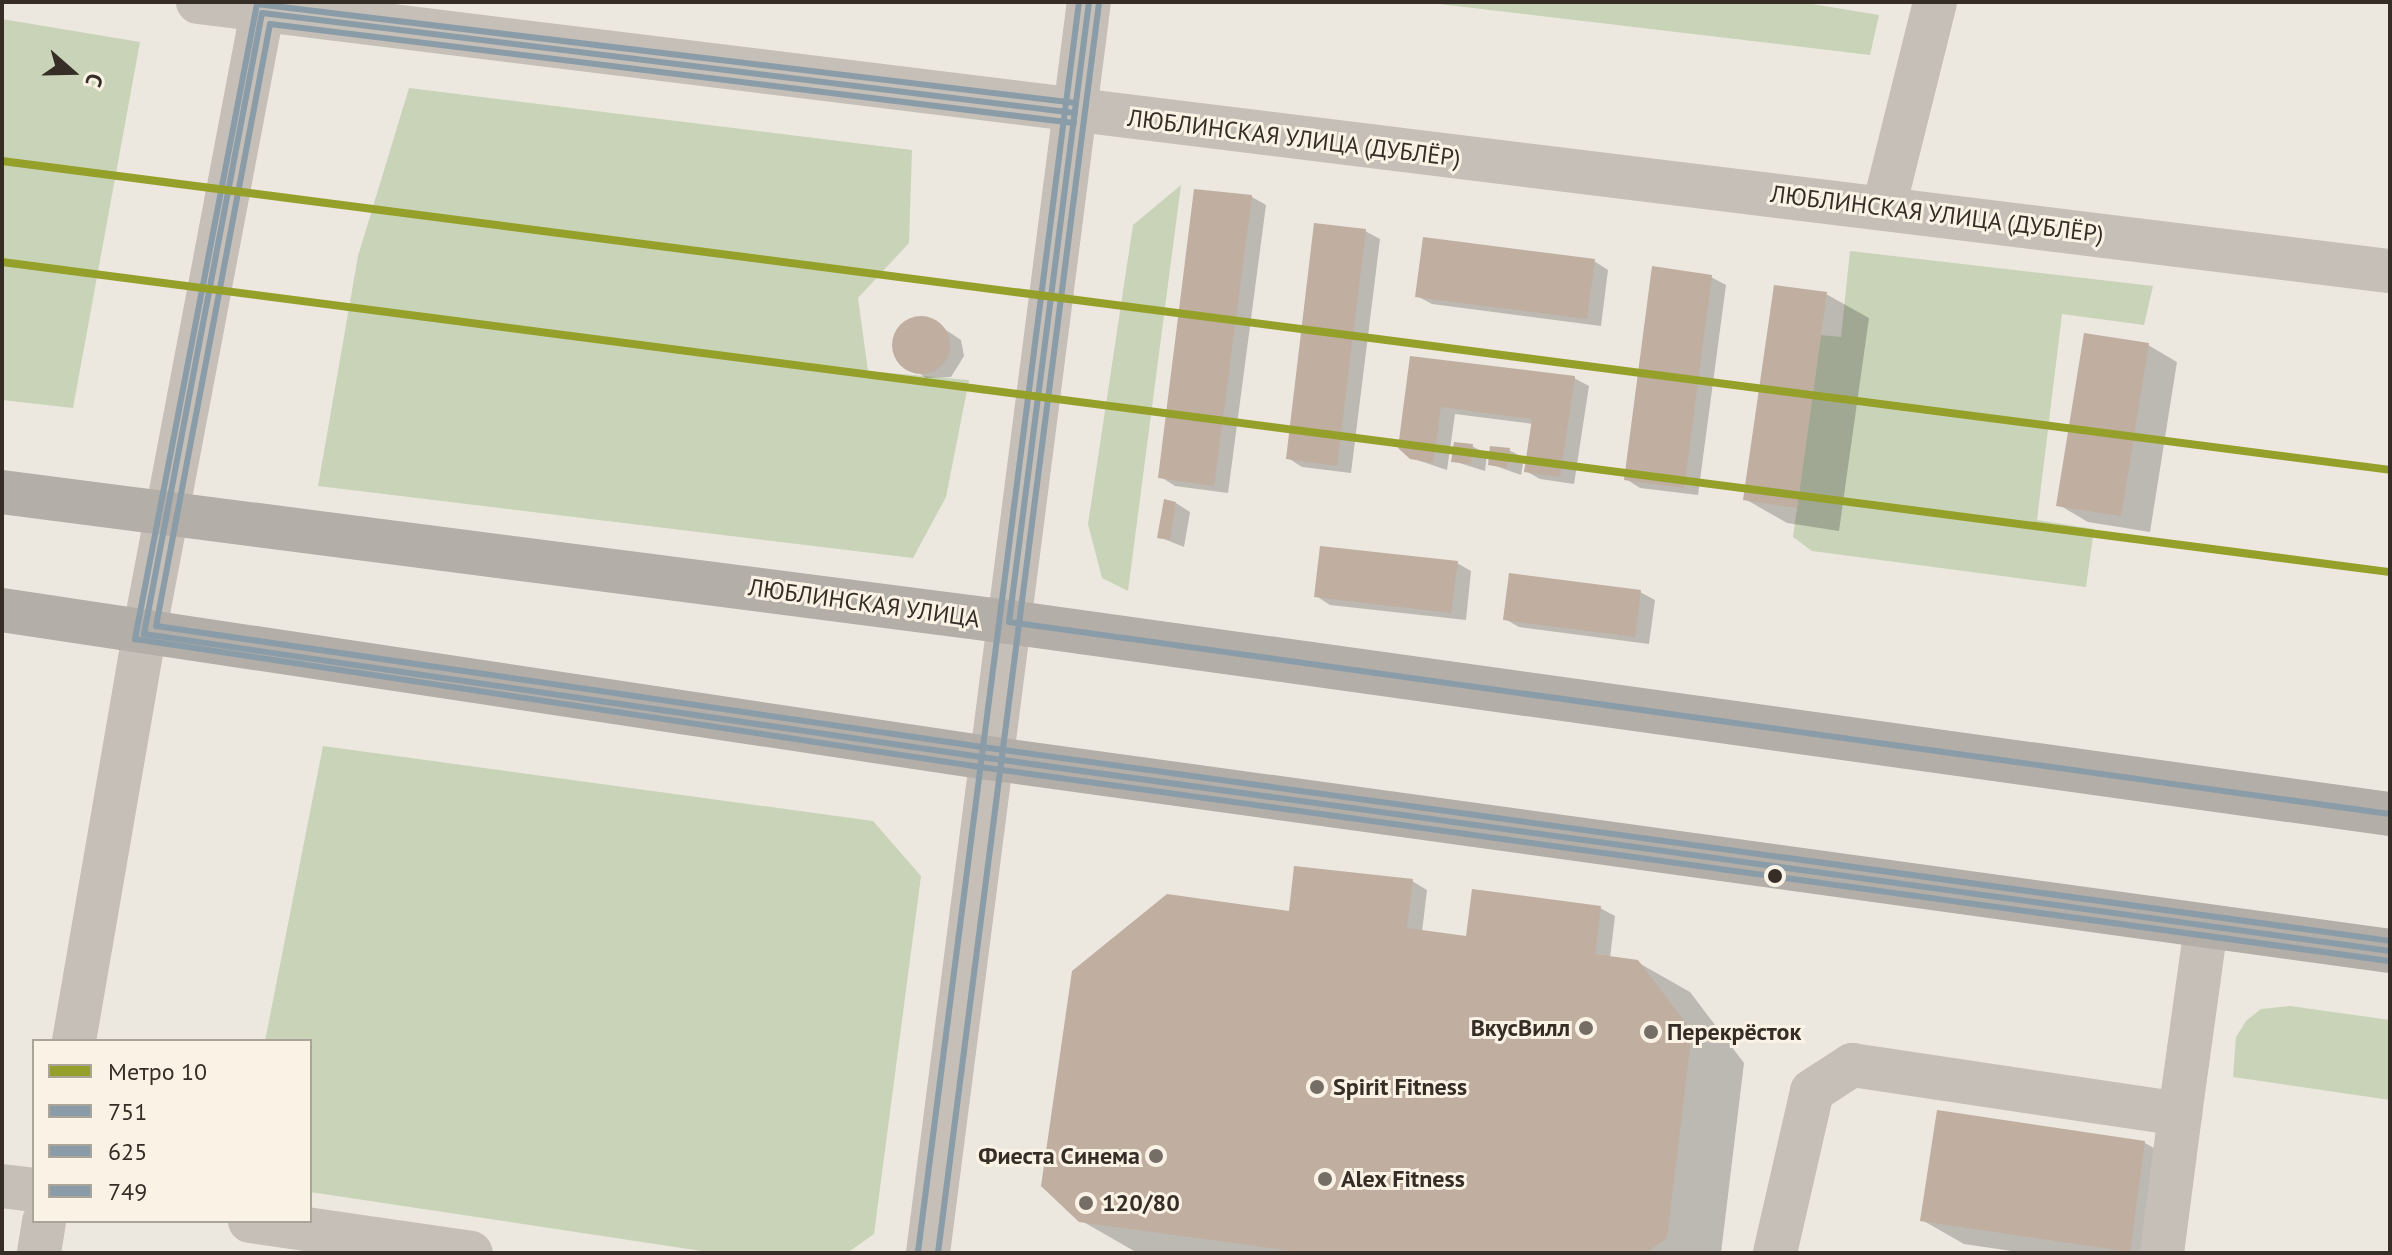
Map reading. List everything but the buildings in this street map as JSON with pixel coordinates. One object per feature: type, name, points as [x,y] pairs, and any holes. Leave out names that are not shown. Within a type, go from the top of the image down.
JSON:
[{"type":"main road","name":"ЛЮБЛИНСКАЯ УЛИЦА","points":[[2,492],[167,510],[1009,622],[2390,814]]},
{"type":"main road","points":[[2,610],[144,634],[988,758],[2390,951]]},
{"type":"street","name":"ЛЮБЛИНСКАЯ УЛИЦА (ДУБЛЁР)","points":[[198,2],[1075,113],[1884,207],[2390,271]]},
{"type":"street","points":[[928,1253],[988,758],[1009,622],[1089,2]]},
{"type":"street","points":[[1884,207],[1935,2]]},
{"type":"street","points":[[74,1039],[144,634],[263,8]]},
{"type":"street","points":[[2162,1253],[2206,927]]},
{"type":"street","points":[[1775,1253],[1812,1091],[1852,1065],[2180,1114]]},
{"type":"street","points":[[2,1186],[32,1190]]},
{"type":"street","points":[[39,1253],[44,1223]]},
{"type":"street","points":[[262,1223],[415,1249],[471,1253]]},
{"type":"green space","points":[[1422,2],[1800,2],[1879,15],[1870,55]]},
{"type":"green space","points":[[2,19],[140,42],[73,408],[2,400]]},
{"type":"green space","points":[[409,88],[912,150],[909,243],[858,298],[868,371],[969,380],[946,497],[913,558],[318,486],[358,256]]},
{"type":"green space","points":[[1181,185],[1128,591],[1102,578],[1088,524],[1133,225]]},
{"type":"green space","points":[[1850,251],[2153,286],[2144,325],[2062,314],[2037,520],[2094,529],[2086,587],[1812,551],[1793,537],[1821,335],[1841,337]]},
{"type":"green space","points":[[323,746],[873,821],[921,876],[874,1234],[847,1253],[715,1253],[312,1192],[312,1039],[265,1039]]},
{"type":"green space","points":[[2290,1006],[2390,1020],[2390,1100],[2233,1077],[2236,1037],[2246,1021],[2261,1009]]},
{"type":"metro line","name":"10","points":[[2,161],[2390,470]]},
{"type":"metro line","name":"10","points":[[2,262],[2390,572]]},
{"type":"transit line","name":"749","points":[[918,1252],[1079,2]]},
{"type":"transit line","name":"751","points":[[1089,2],[1009,622],[2390,814]]},
{"type":"transit line","name":"625","points":[[938,1253],[1099,3]]},
{"type":"transit line","name":"625","points":[[1076,103],[257,4],[135,639],[987,768],[2389,961]]},
{"type":"transit line","name":"751","points":[[1075,113],[262,13],[144,634],[988,758],[2390,951]]},
{"type":"transit line","name":"749","points":[[1074,123],[270,24],[156,626],[989,748],[2390,941]]},
{"type":"place","name":"ВкусВилл","points":[[1586,1028]]},
{"type":"place","name":"Перекрёсток","points":[[1651,1032]]},
{"type":"place","name":"Spirit Fitness","points":[[1317,1087]]},
{"type":"place","name":"Фиеста Синема","points":[[1156,1156]]},
{"type":"place","name":"Alex Fitness","points":[[1325,1179]]},
{"type":"place","name":"120/80","points":[[1086,1203]]}]
